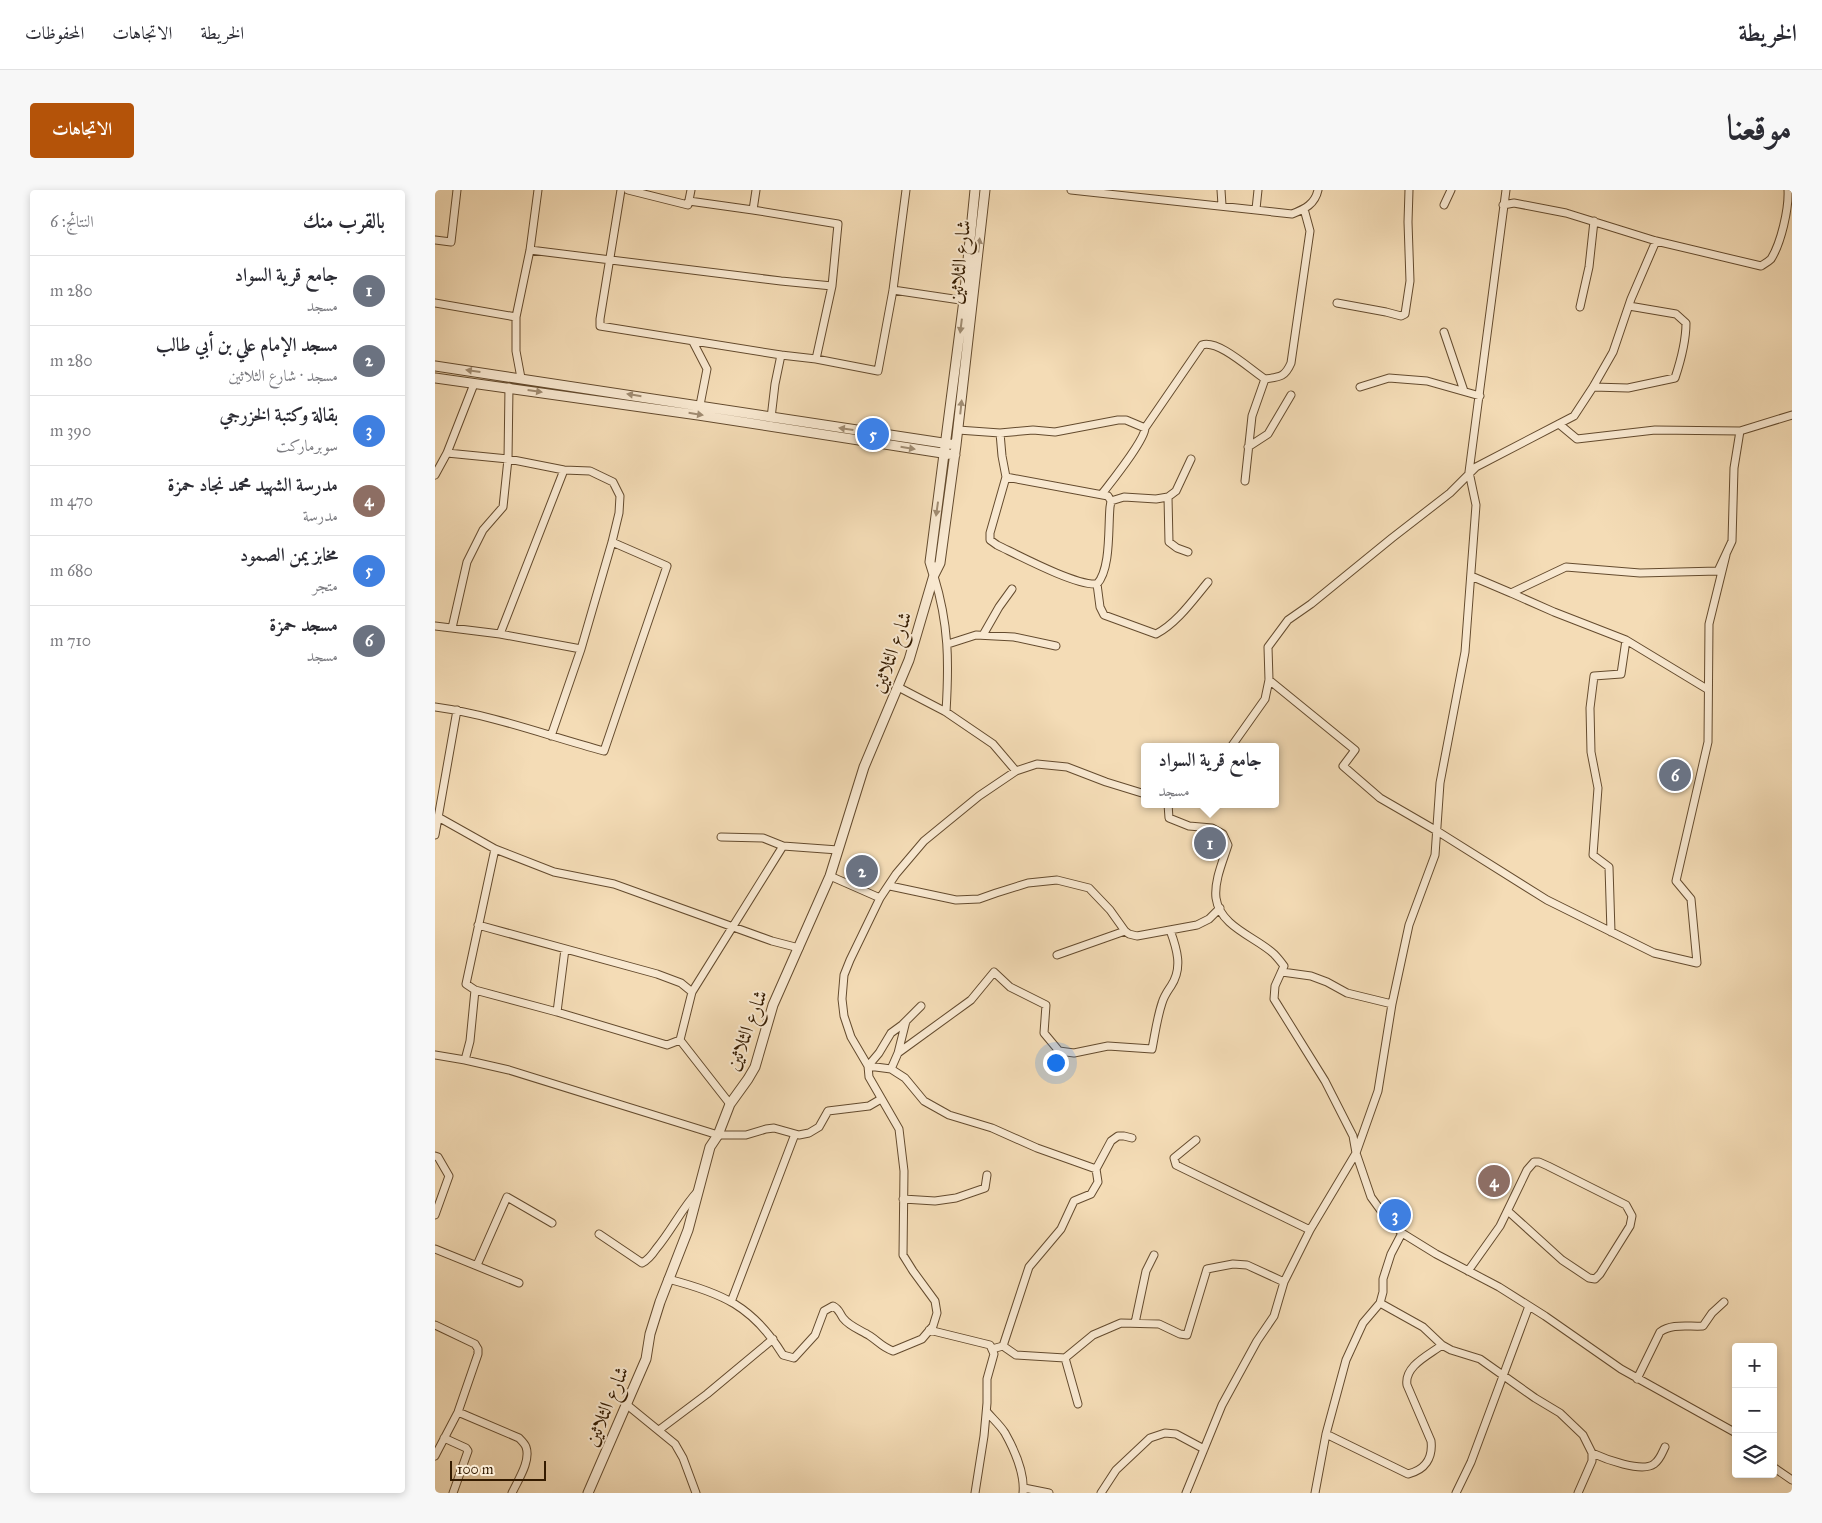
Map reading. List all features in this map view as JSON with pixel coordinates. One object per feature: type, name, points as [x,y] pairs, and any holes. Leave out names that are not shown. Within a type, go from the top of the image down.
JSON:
[{"type":"street","points":[[435,240],[451,242],[457,190]]},
{"type":"street","points":[[521,378],[516,350],[516,316],[530,250],[538,190]]},
{"type":"street","points":[[621,190],[600,326],[781,356],[816,359],[878,371],[893,290],[906,190]]},
{"type":"street","points":[[628,190],[688,205],[691,190]]},
{"type":"street","points":[[753,210],[756,190]]},
{"type":"street","name":"شارع الثلاثين","points":[[588,1493],[646,1359],[650,1334],[668,1279],[688,1230],[710,1147],[718,1134],[729,1104],[748,1080],[755,1066],[771,1011],[829,876],[864,767],[898,688],[918,632],[934,575],[940,563],[958,430],[975,190]]},
{"type":"street","name":"شارع الثلاثين","points":[[934,575],[930,562],[946,443],[985,190]]},
{"type":"street","points":[[1071,190],[1292,214],[1304,209],[1315,201],[1319,190]]},
{"type":"street","points":[[1221,190],[1222,205]]},
{"type":"street","points":[[1256,209],[1258,190]]},
{"type":"street","points":[[1337,303],[1401,316],[1405,314],[1410,280],[1407,222],[1409,190]]},
{"type":"street","points":[[1444,205],[1451,190]]},
{"type":"street","points":[[1186,1493],[1222,1405],[1257,1342],[1274,1316],[1284,1282],[1310,1230],[1356,1153],[1379,1091],[1392,1004],[1409,925],[1435,855],[1440,783],[1465,652],[1476,505],[1469,472],[1506,190]]},
{"type":"street","points":[[1503,205],[1513,202],[1566,213],[1656,241],[1761,266],[1770,261],[1779,240],[1788,199],[1788,190]]},
{"type":"street","points":[[689,201],[838,224],[832,286],[816,359]]},
{"type":"street","points":[[1102,494],[1137,446],[1145,433],[1145,428],[1202,345],[1207,343],[1222,348],[1265,380],[1278,378],[1287,373],[1291,362],[1310,231],[1304,209]]},
{"type":"street","points":[[1580,307],[1589,267],[1594,221]]},
{"type":"street","points":[[1234,743],[1265,698],[1269,680],[1268,648],[1288,620],[1450,494],[1469,472],[1476,467],[1574,416],[1613,352],[1629,306],[1656,241]]},
{"type":"street","points":[[530,250],[609,261],[832,286]]},
{"type":"street","points":[[893,290],[968,301]]},
{"type":"street","points":[[435,303],[516,316]]},
{"type":"street","points":[[1593,387],[1629,388],[1675,378],[1680,364],[1687,323],[1676,314],[1629,306]]},
{"type":"street","points":[[1444,332],[1464,391]]},
{"type":"street","points":[[693,342],[707,369],[700,405]]},
{"type":"street","points":[[771,418],[781,356]]},
{"type":"street","points":[[435,366],[956,445]]},
{"type":"street","points":[[435,378],[689,413],[955,455]]},
{"type":"street","points":[[1360,387],[1389,378],[1427,381],[1480,396]]},
{"type":"street","points":[[1245,482],[1253,416],[1265,380]]},
{"type":"street","points":[[435,475],[447,453],[474,384]]},
{"type":"street","points":[[452,628],[467,562],[483,530],[503,508],[508,458],[509,387]]},
{"type":"street","points":[[1248,447],[1268,434],[1291,395]]},
{"type":"street","points":[[1559,424],[1577,439],[1655,430],[1741,431],[1792,415]]},
{"type":"street","points":[[958,430],[1000,433],[1033,430],[1055,432],[1118,420],[1126,420],[1145,428]]},
{"type":"street","points":[[1511,592],[1566,567],[1640,573],[1718,571],[1732,541],[1734,468],[1741,431]]},
{"type":"street","points":[[1000,433],[1006,478],[990,540],[1060,574],[1091,585],[1097,584]]},
{"type":"street","points":[[447,453],[508,458],[564,470],[590,471],[613,482],[620,496],[619,513],[612,542],[581,649],[551,736]]},
{"type":"street","points":[[1111,501],[1124,497],[1155,499],[1168,497],[1176,491],[1191,459]]},
{"type":"street","points":[[500,634],[564,470]]},
{"type":"street","points":[[1006,478],[1108,496],[1111,501],[1105,567],[1097,584],[1100,608],[1104,615],[1156,634],[1165,629],[1179,616],[1208,582]]},
{"type":"street","points":[[1168,497],[1169,542],[1177,548],[1188,552]]},
{"type":"street","points":[[435,707],[492,718],[604,751],[667,566],[612,542]]},
{"type":"street","points":[[1269,680],[1355,750],[1343,766],[1380,798],[1437,831],[1547,900],[1654,954],[1697,963],[1691,899],[1677,881],[1708,742],[1709,624],[1725,555]]},
{"type":"street","points":[[934,575],[943,605],[948,644],[946,712]]},
{"type":"street","points":[[1471,576],[1625,640],[1707,689]]},
{"type":"street","points":[[983,635],[1012,589]]},
{"type":"street","points":[[435,626],[500,634],[581,649]]},
{"type":"street","points":[[948,644],[976,635],[983,635],[1014,637],[1056,646]]},
{"type":"street","points":[[1611,932],[1609,867],[1593,855],[1598,788],[1591,752],[1590,708],[1594,676],[1621,674],[1625,640]]},
{"type":"street","points":[[898,688],[946,712],[993,744],[1016,771]]},
{"type":"street","points":[[435,835],[457,710]]},
{"type":"street","points":[[668,1279],[715,1294],[745,1310],[773,1339],[783,1355],[794,1358],[815,1335],[824,1311],[833,1306],[855,1328],[869,1336],[883,1348],[893,1352],[922,1339],[929,1330],[937,1313],[935,1301],[903,1255],[903,1154],[899,1129],[869,1077],[867,1066],[851,1037],[844,1016],[842,999],[844,974],[881,898],[896,874],[924,841],[979,796],[1016,771],[1037,764],[1067,767],[1141,793]]},
{"type":"street","points":[[1168,808],[1169,818],[1189,826],[1212,828],[1223,834],[1228,845],[1218,878],[1217,898],[1220,908],[1229,922],[1274,954],[1284,966],[1275,986],[1275,999],[1325,1081],[1353,1136],[1356,1153],[1371,1197],[1387,1219],[1402,1233],[1529,1306],[1637,1379],[1732,1431]]},
{"type":"street","points":[[439,817],[495,849],[554,872],[614,884],[733,927],[799,948]]},
{"type":"street","points":[[721,837],[763,838],[783,846],[838,850]]},
{"type":"street","points":[[679,1040],[692,992],[783,846]]},
{"type":"street","points":[[495,849],[467,984],[475,990],[667,1045],[679,1040]]},
{"type":"street","points":[[829,876],[881,898]]},
{"type":"street","points":[[889,886],[956,900],[979,899],[996,892],[1028,884],[1057,880],[1089,888],[1110,910],[1125,931],[1137,936],[1197,925],[1209,919],[1220,908]]},
{"type":"street","points":[[479,925],[657,974],[681,982],[692,992]]},
{"type":"street","points":[[898,1053],[971,1000],[994,972],[1010,987],[1046,1004],[1044,1033],[1059,1051],[1074,1053],[1108,1046],[1151,1049],[1161,1004],[1166,992],[1172,986],[1179,966],[1178,954],[1170,930]]},
{"type":"street","points":[[1057,954],[1125,931]]},
{"type":"street","points":[[557,1012],[565,949]]},
{"type":"street","points":[[1282,972],[1311,976],[1347,993],[1392,1004]]},
{"type":"street","points":[[465,1060],[470,1042],[475,990]]},
{"type":"street","points":[[867,1066],[879,1053],[891,1033],[921,1006]]},
{"type":"street","points":[[891,1069],[898,1053],[906,1021]]},
{"type":"street","points":[[679,1040],[729,1104]]},
{"type":"street","points":[[435,1055],[509,1070],[718,1134],[746,1134],[766,1128],[775,1128],[795,1134],[809,1133],[819,1127],[829,1111],[869,1106],[881,1100]]},
{"type":"street","points":[[867,1066],[891,1069],[905,1078],[924,1102],[949,1114],[992,1128],[1037,1148],[1096,1169]]},
{"type":"street","points":[[731,1302],[795,1134]]},
{"type":"street","points":[[1003,1346],[1029,1267],[1061,1229],[1074,1201],[1091,1194],[1098,1182],[1096,1169],[1111,1141],[1118,1136],[1132,1138]]},
{"type":"street","points":[[1196,1140],[1175,1158],[1176,1165],[1310,1230]]},
{"type":"street","points":[[435,1156],[442,1162],[449,1176],[435,1215]]},
{"type":"street","points":[[1468,1271],[1501,1226],[1527,1170],[1531,1165],[1539,1162],[1626,1205],[1631,1216],[1630,1226],[1595,1279],[1589,1278],[1562,1260],[1509,1212]]},
{"type":"street","points":[[903,1199],[935,1201],[956,1198],[985,1188],[987,1175]]},
{"type":"street","points":[[599,1234],[642,1263],[647,1260],[666,1238],[690,1200],[699,1190]]},
{"type":"street","points":[[477,1265],[507,1197],[552,1224]]},
{"type":"street","points":[[1315,1493],[1326,1434],[1346,1360],[1363,1323],[1380,1303],[1383,1292],[1383,1279],[1391,1254],[1402,1233]]},
{"type":"street","points":[[435,1249],[519,1283]]},
{"type":"street","points":[[1135,1324],[1146,1271],[1154,1255]]},
{"type":"street","points":[[992,1349],[1003,1346],[1017,1355],[1055,1359],[1065,1358],[1093,1334],[1121,1323],[1159,1324],[1180,1334],[1187,1334],[1207,1269],[1233,1264],[1247,1265],[1284,1282]]},
{"type":"street","points":[[1637,1379],[1661,1332],[1665,1328],[1674,1326],[1703,1326],[1712,1313],[1724,1302]]},
{"type":"street","points":[[1380,1303],[1423,1327],[1442,1345],[1451,1350],[1480,1359],[1535,1398],[1560,1413],[1583,1435],[1592,1453],[1592,1461],[1577,1493]]},
{"type":"street","points":[[1456,1493],[1471,1462],[1529,1306]]},
{"type":"street","points":[[435,1325],[475,1344],[479,1354],[458,1412],[435,1456]]},
{"type":"street","points":[[929,1330],[990,1345],[994,1354],[987,1379],[987,1412],[975,1493]]},
{"type":"street","points":[[659,1430],[707,1394],[773,1339]]},
{"type":"street","points":[[1326,1434],[1408,1474],[1416,1472],[1425,1465],[1430,1457],[1431,1441],[1407,1385],[1407,1376],[1413,1367],[1442,1345]]},
{"type":"street","points":[[1065,1358],[1078,1404]]},
{"type":"street","points":[[626,1404],[672,1440],[681,1453],[696,1493]]},
{"type":"street","points":[[458,1412],[519,1438],[526,1445],[525,1465],[512,1493]]},
{"type":"street","points":[[987,1412],[1004,1432],[1014,1452],[1022,1477],[1024,1491],[1049,1493]]},
{"type":"street","points":[[1101,1493],[1116,1470],[1150,1438],[1165,1433],[1177,1434],[1204,1450]]},
{"type":"street","points":[[445,1438],[466,1448],[468,1451],[453,1493]]},
{"type":"street","points":[[1592,1453],[1611,1461],[1643,1468],[1653,1465],[1660,1458],[1665,1447]]},
{"type":"street","points":[[1777,1470],[1792,1480]]},
{"type":"place","name":"مخابز يمن الصمود","points":[[873,434]]},
{"type":"place","name":"مسجد حمزة","points":[[1675,775]]},
{"type":"place","name":"جامع قرية السواد","points":[[1210,843]]},
{"type":"place","name":"مسجد الإمام علي بن أبي طالب","points":[[862,871]]},
{"type":"place","name":"مدرسة الشهيد محمد نجاد حمزة","points":[[1494,1181]]},
{"type":"place","name":"بقالة وكتبة الخزرجي","points":[[1395,1215]]}]
